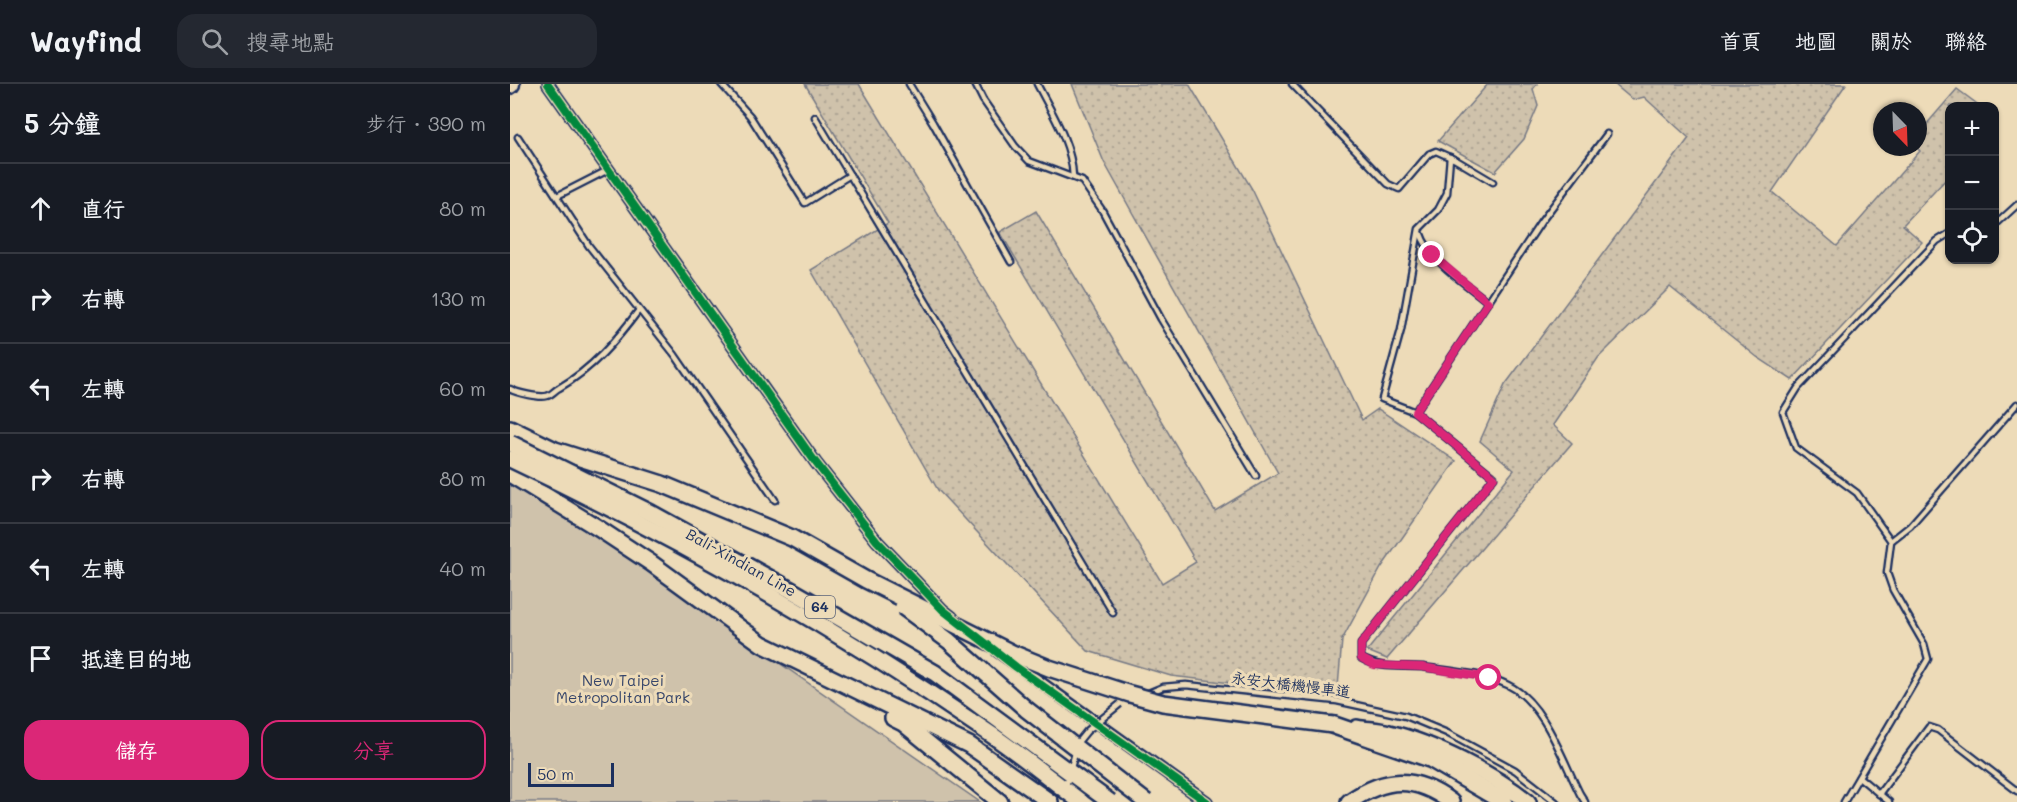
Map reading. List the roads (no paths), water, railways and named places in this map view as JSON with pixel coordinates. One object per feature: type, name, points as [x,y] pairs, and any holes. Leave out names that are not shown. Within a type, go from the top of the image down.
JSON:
[{"type":"highway","points":[[510,428],[555,450],[662,484],[781,533],[866,580],[1012,653],[1049,668],[1163,702],[1389,733],[1435,749],[1484,772],[1528,802]]},
{"type":"highway","name":"Bali-Xindian Line","points":[[510,443],[661,519],[791,590],[935,674],[1110,802]]},
{"type":"highway","name":"Bali-Xindian Line","points":[[510,459],[561,483],[692,552],[813,620],[988,732],[1081,802]]},
{"type":"highway","points":[[510,474],[651,563],[762,644],[831,685],[903,723],[1000,802]]},
{"type":"highway","points":[[866,580],[949,641],[1026,708],[1146,802]]},
{"type":"highway","points":[[762,644],[969,745],[1050,802]]},
{"type":"highway","points":[[1333,725],[1431,759],[1504,802]]},
{"type":"highway","points":[[1349,802],[1367,789],[1391,782],[1415,784],[1434,790],[1451,802]]},
{"type":"street","points":[[548,84],[816,463],[884,549],[943,610],[1016,667],[1207,802]]},
{"type":"lane","points":[[721,84],[750,116],[805,203],[850,175]]},
{"type":"lane","points":[[909,84],[1011,262]]},
{"type":"lane","points":[[975,84],[983,100],[1015,146],[1029,161],[1082,181],[1102,210],[1161,319],[1256,476]]},
{"type":"lane","points":[[1037,84],[1069,150],[1073,177]]},
{"type":"lane","points":[[1292,84],[1388,184],[1399,189],[1429,154],[1436,151],[1493,182]]},
{"type":"lane","points":[[815,117],[1113,613]]},
{"type":"lane","points":[[1415,412],[1541,222],[1607,134]]},
{"type":"lane","points":[[518,137],[589,246],[675,355],[775,500]]},
{"type":"lane","points":[[1450,157],[1447,193],[1438,210],[1419,229],[1401,330],[1382,399],[1415,412],[1494,477],[1361,644],[1361,658],[1374,665],[1422,667],[1489,678],[1510,686],[1541,716],[1586,802]]},
{"type":"lane","points":[[557,196],[609,170]]},
{"type":"lane","points":[[1999,222],[2017,205]]},
{"type":"lane","points":[[1419,229],[1432,255],[1488,302]]},
{"type":"lane","points":[[1892,542],[1857,493],[1796,448],[1783,412],[1798,388],[1937,241],[1945,236]]},
{"type":"lane","points":[[510,389],[546,396],[571,381],[598,359],[619,337],[639,310]]},
{"type":"lane","points":[[1844,802],[1928,659],[1924,644],[1893,590],[1887,573],[1892,542],[1910,526],[2017,404]]},
{"type":"lane","name":"永安大橋機慢車道","points":[[1064,792],[1078,742],[1087,731],[1120,704],[1163,687],[1186,685],[1337,701],[1406,716],[1447,733],[1515,770],[1556,802]]},
{"type":"lane","points":[[1879,794],[1929,727],[1938,730],[2017,791]]},
{"type":"lane","points":[[1858,777],[1889,802]]},
{"type":"park label","name":"New Taipei Metropolitan Park","points":[[623,690]]}]
